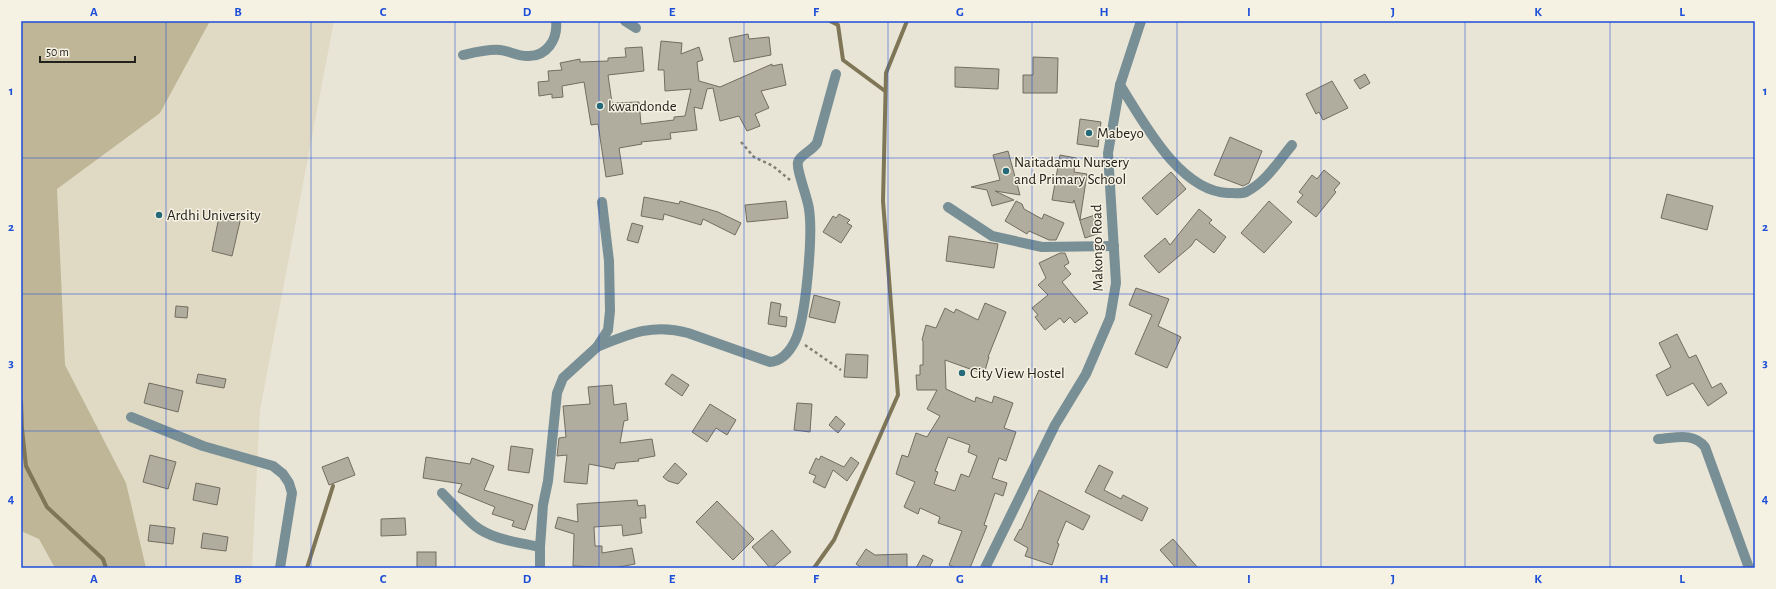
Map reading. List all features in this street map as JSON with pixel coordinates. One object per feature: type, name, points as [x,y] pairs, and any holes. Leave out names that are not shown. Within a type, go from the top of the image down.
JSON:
[{"type":"street","points":[[463,55],[488,50],[501,50],[526,56],[541,54],[553,41],[557,32],[556,21]]},
{"type":"street","points":[[625,21],[636,28]]},
{"type":"street","name":"Makongo Road","points":[[985,568],[1055,425],[1086,374],[1110,318],[1116,283],[1108,153],[1120,84],[1141,21]]},
{"type":"street","points":[[597,347],[642,330],[659,328],[675,329],[770,362],[777,361],[789,351],[796,340],[801,321],[805,297],[810,231],[810,210],[806,192],[799,174],[798,162],[817,144],[836,74]]},
{"type":"street","points":[[1120,84],[1154,137],[1179,168],[1191,180],[1220,192],[1244,193],[1255,186],[1267,176],[1292,145]]},
{"type":"street","points":[[540,568],[540,547],[557,392],[563,378],[597,347],[608,330],[610,311],[608,261],[602,202]]},
{"type":"street","points":[[948,206],[992,236],[1042,247],[1114,246]]},
{"type":"street","points":[[130,417],[203,446],[273,466],[283,474],[289,483],[292,493],[280,568]]},
{"type":"street","points":[[1658,439],[1692,437],[1700,440],[1705,447],[1749,568]]},
{"type":"street","points":[[442,493],[476,526],[489,534],[510,541],[540,547]]},
{"type":"path","points":[[741,142],[754,157],[773,166],[806,192]]},
{"type":"path","points":[[796,340],[817,352],[841,370]]},
{"type":"shaded area","name":"Ardhi University","points":[[21,21],[334,21],[260,410],[252,568],[21,568]]},
{"type":"shaded area","points":[[21,21],[210,21],[160,113],[57,189],[65,365],[126,483],[146,568],[55,568],[39,539],[21,531]]},
{"type":"building","points":[[748,34],[749,39],[769,37],[771,55],[734,62],[729,38]]},
{"type":"building","points":[[661,41],[682,43],[681,54],[699,47],[703,60],[697,62],[699,81],[720,87],[772,64],[772,66],[782,64],[786,85],[761,91],[769,108],[755,114],[760,126],[747,131],[739,116],[720,121],[713,88],[707,89],[702,109],[694,107],[697,130],[670,133],[671,139],[641,142],[642,144],[619,148],[623,174],[606,177],[598,124],[591,125],[584,82],[562,86],[563,97],[552,98],[552,94],[539,96],[538,82],[549,81],[548,71],[562,70],[560,63],[580,59],[580,62],[608,61],[608,58],[626,57],[625,48],[642,47],[644,71],[608,75],[612,103],[639,102],[641,124],[674,120],[674,117],[685,116],[691,89],[665,91],[664,70],[658,70]]},
{"type":"building","points":[[1033,57],[1058,58],[1057,93],[1023,93],[1023,75],[1033,75]]},
{"type":"building","points":[[955,67],[999,69],[998,89],[955,87]]},
{"type":"building","points":[[1365,74],[1370,83],[1360,89],[1354,80]]},
{"type":"building","points":[[1332,81],[1348,108],[1323,120],[1319,112],[1316,114],[1306,94]]},
{"type":"building","name":"Mabeyo","points":[[1080,119],[1101,122],[1098,147],[1077,144]]},
{"type":"building","points":[[1230,137],[1262,151],[1249,183],[1243,186],[1214,175]]},
{"type":"building","points":[[1008,151],[1020,195],[995,191],[1014,200],[992,206],[987,190],[971,187],[1000,180],[993,155]]},
{"type":"building","points":[[1060,155],[1076,158],[1074,172],[1087,174],[1080,220],[1095,215],[1100,233],[1085,238],[1074,200],[1073,203],[1052,200]]},
{"type":"building","points":[[1324,170],[1340,183],[1334,190],[1336,192],[1316,217],[1297,202],[1303,195],[1299,192],[1312,175],[1317,179]]},
{"type":"building","points":[[1171,172],[1186,189],[1157,215],[1142,198]]},
{"type":"building","points":[[1667,194],[1713,206],[1707,230],[1661,218]]},
{"type":"building","points":[[644,197],[679,204],[680,201],[718,212],[741,223],[735,235],[703,219],[701,225],[664,214],[663,220],[641,216]]},
{"type":"building","points":[[786,201],[788,218],[747,222],[745,205]]},
{"type":"building","points":[[1016,201],[1022,204],[1024,209],[1042,219],[1044,214],[1064,223],[1056,240],[1049,240],[1029,231],[1027,234],[1005,221]]},
{"type":"building","points":[[1269,201],[1292,222],[1264,253],[1241,233]]},
{"type":"building","points":[[1199,209],[1212,220],[1209,223],[1226,237],[1214,253],[1196,239],[1191,246],[1159,273],[1144,256],[1165,238],[1170,245]]},
{"type":"building","points":[[220,212],[241,217],[232,256],[212,251]]},
{"type":"building","points":[[839,214],[850,220],[847,223],[852,226],[841,243],[823,232],[833,216],[836,218]]},
{"type":"building","points":[[632,223],[643,226],[638,243],[627,240]]},
{"type":"building","points":[[949,236],[998,244],[994,268],[946,261]]},
{"type":"building","points":[[1060,253],[1065,253],[1069,263],[1064,266],[1071,274],[1062,282],[1088,313],[1075,323],[1070,317],[1064,323],[1060,318],[1045,330],[1035,317],[1038,315],[1032,308],[1048,295],[1038,285],[1046,278],[1039,263]]},
{"type":"building","points":[[1136,288],[1169,299],[1158,326],[1181,337],[1167,368],[1135,354],[1152,315],[1129,305]]},
{"type":"building","points":[[814,295],[840,302],[835,323],[809,317]]},
{"type":"building","points":[[771,302],[781,304],[779,316],[787,317],[786,327],[768,324]]},
{"type":"building","points":[[985,303],[1006,312],[988,357],[984,374],[945,360],[946,389],[975,402],[976,397],[992,403],[994,396],[1013,403],[1004,428],[1016,432],[1006,461],[999,458],[992,478],[1007,483],[1003,496],[995,493],[984,525],[987,526],[970,568],[956,568],[949,565],[962,531],[938,523],[940,517],[920,508],[918,514],[904,507],[915,482],[896,474],[902,455],[908,457],[916,433],[927,437],[940,416],[927,409],[937,390],[917,390],[916,375],[920,375],[920,365],[923,365],[922,340],[926,325],[936,328],[945,308],[954,313],[956,309],[978,320]],"holes":[[[948,437],[970,445],[968,452],[977,456],[969,477],[961,474],[955,491],[934,484],[938,472],[935,471]]]},
{"type":"building","points":[[176,306],[188,307],[187,318],[175,317]]},
{"type":"building","points":[[1677,334],[1689,358],[1696,355],[1712,388],[1721,383],[1727,393],[1708,406],[1693,383],[1667,396],[1656,375],[1671,367],[1659,343]]},
{"type":"building","points":[[846,354],[868,355],[867,378],[844,377]]},
{"type":"building","points":[[198,374],[226,379],[224,388],[196,383]]},
{"type":"building","points":[[672,374],[689,385],[682,396],[665,384]]},
{"type":"building","points":[[149,383],[183,391],[178,412],[144,403]]},
{"type":"building","points":[[612,385],[614,405],[626,403],[628,420],[624,421],[620,443],[652,439],[655,456],[638,459],[639,461],[616,463],[614,469],[589,464],[587,484],[564,482],[567,455],[557,456],[559,438],[566,437],[563,406],[590,404],[588,387]]},
{"type":"building","points":[[797,403],[812,404],[810,432],[794,430]]},
{"type":"building","points":[[710,404],[736,420],[727,435],[716,428],[707,442],[692,432]]},
{"type":"building","points":[[836,416],[845,424],[838,433],[829,425]]},
{"type":"building","points":[[511,446],[533,449],[529,473],[508,470]]},
{"type":"building","points":[[150,455],[176,462],[168,489],[143,482]]},
{"type":"building","points":[[821,456],[844,467],[851,457],[859,463],[847,481],[833,470],[825,488],[813,482],[816,476],[809,473],[816,458],[819,460]]},
{"type":"building","points":[[348,457],[355,475],[329,485],[322,467]]},
{"type":"building","points":[[426,457],[470,464],[472,458],[494,466],[484,490],[533,505],[525,530],[512,526],[514,521],[492,514],[495,507],[458,492],[462,484],[423,478]]},
{"type":"building","points":[[675,463],[687,474],[678,484],[668,481],[663,477]]},
{"type":"building","points":[[1099,465],[1113,472],[1104,490],[1121,499],[1123,495],[1148,508],[1142,521],[1085,492]]},
{"type":"building","points":[[196,483],[220,488],[217,505],[193,500]]},
{"type":"building","points":[[1039,490],[1090,516],[1083,530],[1066,521],[1057,543],[1059,544],[1052,565],[1025,556],[1028,548],[1014,540],[1020,529],[1021,530]]},
{"type":"building","points":[[637,500],[638,506],[645,505],[646,518],[640,518],[642,533],[623,536],[622,525],[594,527],[595,546],[602,546],[602,553],[632,548],[635,564],[614,568],[573,566],[574,534],[555,528],[558,517],[578,522],[577,504]]},
{"type":"building","points":[[717,501],[754,539],[733,560],[696,522]]},
{"type":"building","points":[[405,518],[406,535],[381,536],[381,519]]},
{"type":"building","points":[[150,525],[175,528],[173,544],[148,541]]},
{"type":"building","points":[[772,530],[791,552],[772,568],[770,568],[752,547]]},
{"type":"building","points":[[203,533],[228,537],[226,551],[201,548]]},
{"type":"building","points":[[1173,539],[1198,568],[1176,568],[1160,550]]},
{"type":"building","points":[[866,549],[875,555],[907,554],[907,568],[862,568],[856,564]]},
{"type":"building","points":[[417,552],[436,552],[436,568],[417,568]]},
{"type":"building","points":[[923,555],[933,560],[929,568],[916,568]]},
{"type":"waterway","points":[[830,21],[838,25],[843,60],[885,91]]},
{"type":"waterway","points":[[814,568],[834,540],[898,395],[883,201],[886,73],[907,21]]},
{"type":"waterway","points":[[21,401],[26,466],[47,507],[103,559],[106,568]]},
{"type":"waterway","points":[[307,568],[333,486]]},
{"type":"place","name":"kwandonde","points":[[600,106]]},
{"type":"place","name":"Mabeyo","points":[[1089,133]]},
{"type":"place","name":"Naitadamu Nursery and Primary School","points":[[1006,171]]},
{"type":"place","name":"Ardhi University","points":[[159,215]]},
{"type":"place","name":"City View Hostel","points":[[962,373]]}]
